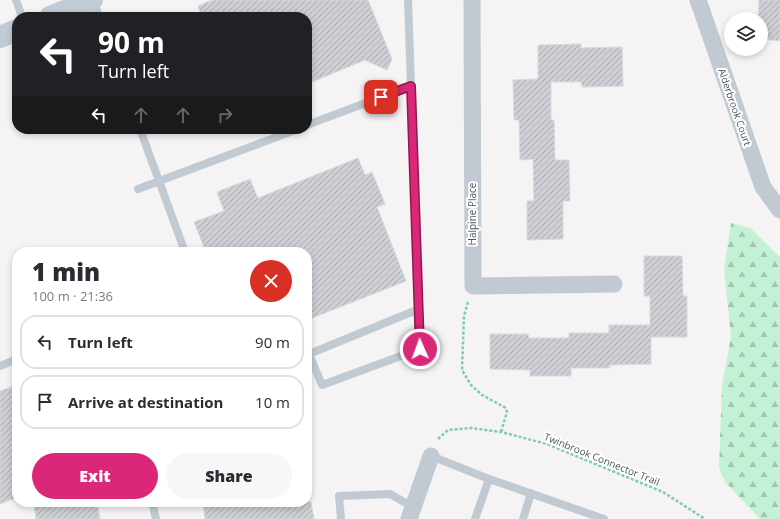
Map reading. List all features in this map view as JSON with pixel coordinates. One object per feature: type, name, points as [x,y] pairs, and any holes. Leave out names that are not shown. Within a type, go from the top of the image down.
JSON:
[{"type":"main road","points":[[61,12],[84,2]]},
{"type":"main road","points":[[0,37],[12,32]]},
{"type":"street","name":"Halpine Place","points":[[472,0],[473,286]]},
{"type":"street","name":"Alderbrook Court","points":[[698,0],[763,187],[780,210]]},
{"type":"street","points":[[473,286],[614,284]]},
{"type":"street","points":[[411,513],[431,456]]},
{"type":"lane","points":[[16,0],[20,12]]},
{"type":"lane","points":[[312,361],[322,385],[420,349],[408,0]]},
{"type":"lane","points":[[84,2],[94,12]]},
{"type":"lane","points":[[312,123],[411,86]]},
{"type":"lane","points":[[142,134],[183,247]]},
{"type":"lane","points":[[138,189],[285,134]]},
{"type":"lane","points":[[312,353],[419,309]]},
{"type":"lane","points":[[0,366],[12,361]]},
{"type":"lane","points":[[431,456],[489,479],[604,519]]},
{"type":"lane","points":[[475,519],[489,479]]},
{"type":"lane","points":[[523,519],[531,493]]},
{"type":"lane","points":[[341,519],[339,496],[390,494],[411,513]]},
{"type":"lane","points":[[153,507],[156,519]]},
{"type":"path","points":[[473,286],[464,316],[462,370],[471,385],[482,395],[506,408],[507,412],[500,432]]},
{"type":"path","name":"Twinbrook Connector Trail","points":[[431,456],[434,443],[448,430],[471,428],[500,432],[547,444],[663,492],[705,519]]},
{"type":"green space","points":[[731,223],[750,228],[780,257],[780,519],[760,519],[725,482],[719,467],[722,386],[731,336],[724,270]]},
{"type":"building","points":[[212,0],[368,0],[392,59],[387,70],[365,60],[312,82],[312,12],[200,12],[198,6]]},
{"type":"building","points":[[759,0],[780,0],[780,41],[768,40],[768,12],[758,12]]},
{"type":"building","points":[[581,44],[581,48],[622,47],[623,86],[582,87],[581,82],[551,82],[551,120],[554,120],[555,160],[569,160],[570,201],[563,201],[563,239],[527,240],[527,201],[534,201],[533,159],[520,160],[519,120],[514,120],[513,80],[538,79],[538,45]]},
{"type":"building","points":[[358,158],[365,175],[372,172],[385,204],[377,207],[406,281],[312,318],[312,247],[204,247],[194,222],[224,211],[217,192],[250,179],[258,198]]},
{"type":"building","points":[[644,256],[682,256],[683,296],[687,296],[687,337],[651,337],[651,364],[610,365],[610,368],[571,368],[571,376],[530,376],[530,370],[490,369],[490,334],[528,334],[529,338],[569,338],[569,333],[609,333],[609,325],[650,325],[650,296],[644,296]]},
{"type":"building","points":[[12,387],[12,499],[0,504],[0,391]]},
{"type":"building","points":[[34,507],[98,507],[100,519],[36,519]]},
{"type":"building","points":[[204,507],[312,507],[314,519],[205,519]]},
{"type":"route","points":[[381,97],[411,86],[420,349]]}]
